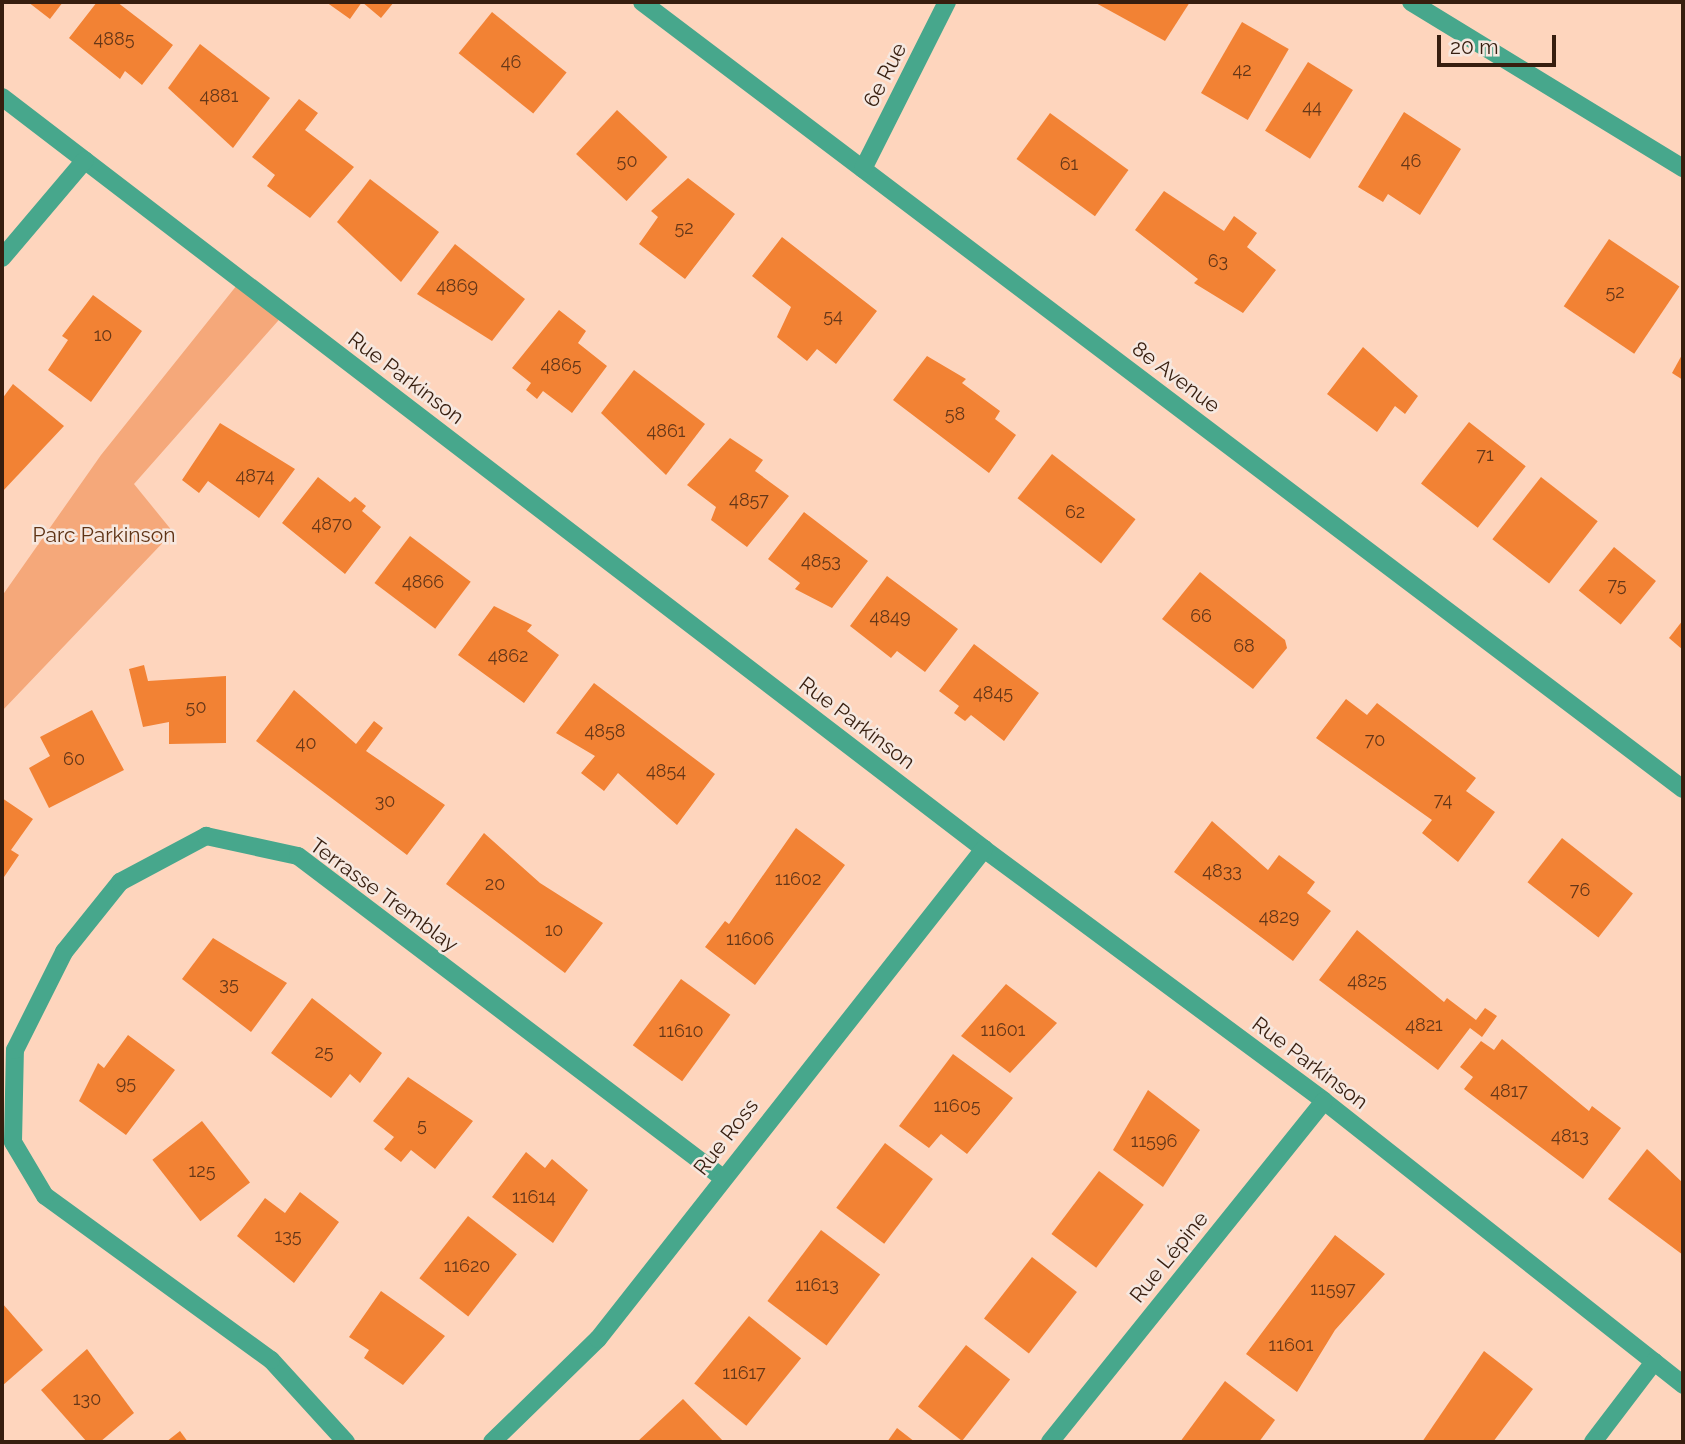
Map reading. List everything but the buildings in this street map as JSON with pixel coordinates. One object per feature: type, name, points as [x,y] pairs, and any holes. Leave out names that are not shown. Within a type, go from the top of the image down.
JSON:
[{"type":"street","name":"8e Avenue","points":[[642,2],[1683,789]]},
{"type":"street","name":"6e Rue","points":[[863,169],[947,2]]},
{"type":"street","points":[[1411,2],[1683,168]]},
{"type":"street","name":"Rue Parkinson","points":[[2,97],[984,849],[1324,1101],[1683,1385]]},
{"type":"street","points":[[2,258],[85,160]]},
{"type":"street","name":"Terrasse Tremblay","points":[[346,1442],[271,1360],[45,1196],[13,1142],[15,1050],[64,952],[120,882],[206,836],[298,856],[723,1178]]},
{"type":"street","name":"Rue Ross","points":[[492,1442],[598,1339],[984,849]]},
{"type":"street","name":"Rue Lépine","points":[[1050,1442],[1324,1101]]},
{"type":"street","points":[[1593,1442],[1654,1362]]},
{"type":"green space","name":"Parc Parkinson","points":[[241,280],[285,313],[134,484],[173,532],[2,711],[2,596],[101,455]]}]
